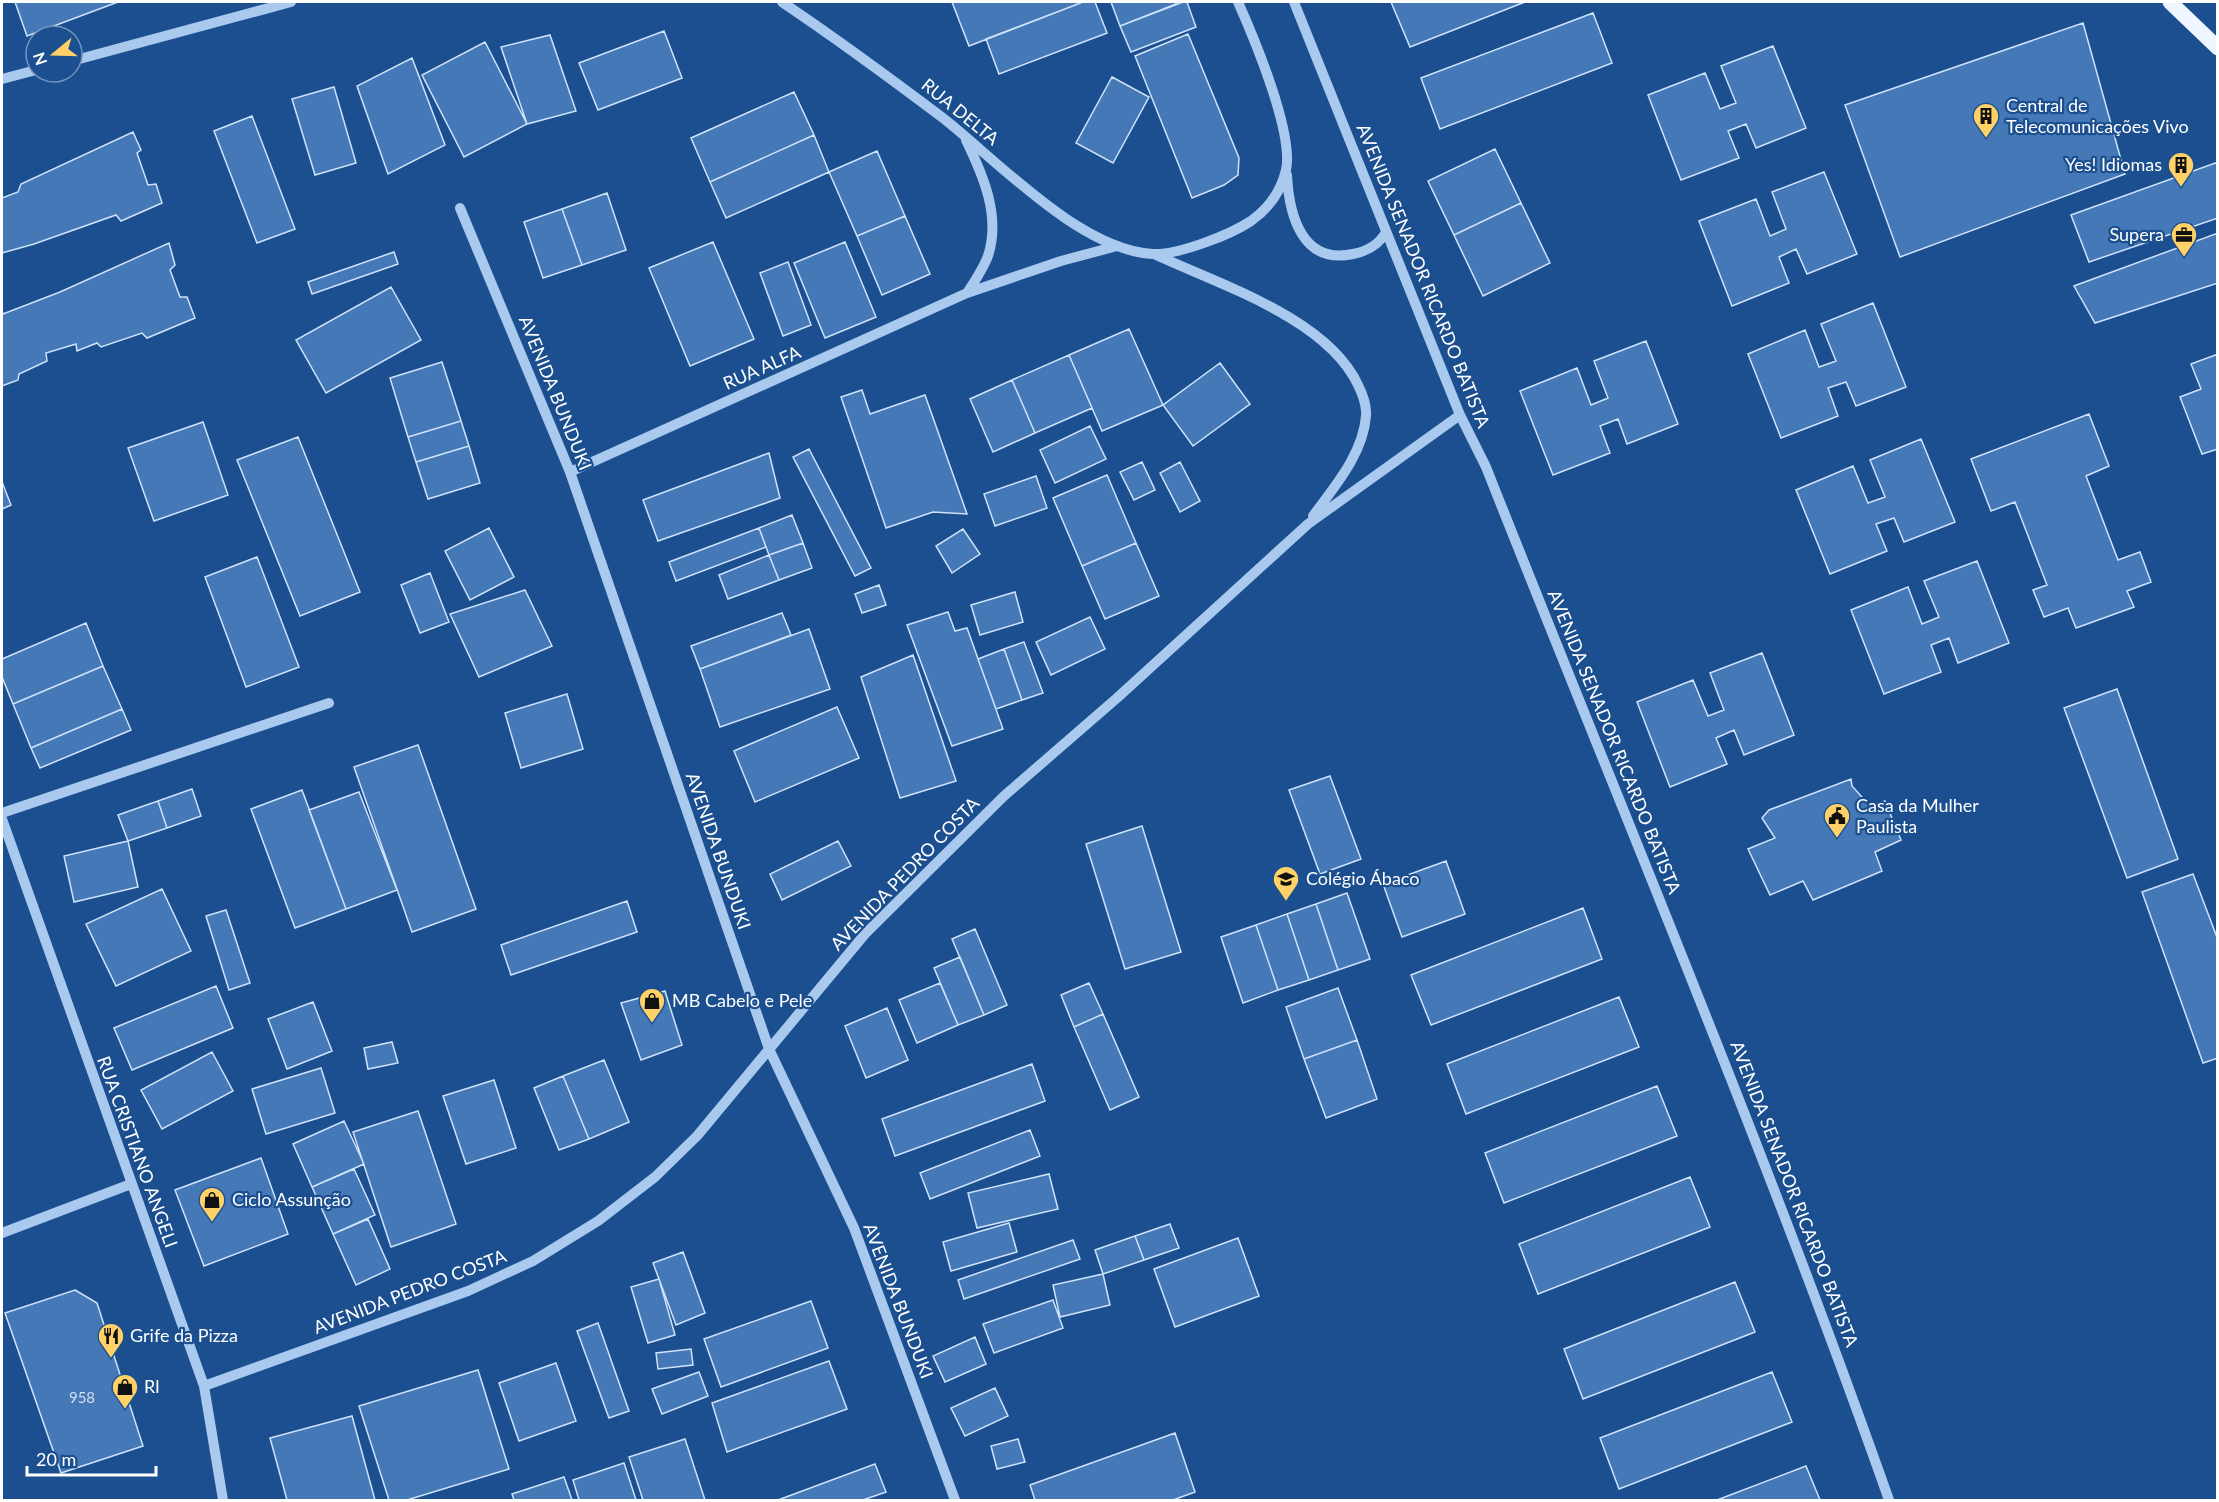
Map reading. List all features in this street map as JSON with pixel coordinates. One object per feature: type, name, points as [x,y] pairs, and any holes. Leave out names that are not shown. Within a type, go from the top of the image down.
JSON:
[{"type":"main road","points":[[2170,2],[2217,48]]},
{"type":"street","points":[[84,58],[291,2]]},
{"type":"street","name":"RUA DELTA","points":[[782,2],[874,65],[963,134],[1056,212],[1117,246]]},
{"type":"street","points":[[1238,2],[1280,114],[1288,190],[1297,225],[1306,241],[1318,250],[1339,256],[1357,254],[1375,246],[1386,232]]},
{"type":"street","name":"AVENIDA SENADOR RICARDO BATISTA","points":[[1294,2],[1460,415],[1486,466],[1721,1050],[1838,1355],[1889,1500]]},
{"type":"street","points":[[2,79],[24,73]]},
{"type":"street","points":[[963,134],[981,170],[989,196],[992,226],[987,258],[967,293]]},
{"type":"street","points":[[1154,254],[1184,249],[1242,227],[1255,218],[1278,192],[1286,168]]},
{"type":"street","name":"AVENIDA BUNDUKI","points":[[460,208],[570,472],[769,1049],[854,1228],[955,1500]]},
{"type":"street","points":[[1117,246],[1154,254],[1276,310],[1310,330],[1330,345],[1343,360],[1364,398],[1366,416],[1358,447],[1344,473],[1308,524]]},
{"type":"street","name":"RUA ALFA","points":[[570,472],[967,293],[1060,261],[1117,246]]},
{"type":"street","points":[[1308,524],[1460,415]]},
{"type":"street","name":"AVENIDA PEDRO COSTA","points":[[204,1386],[468,1291],[534,1261],[598,1221],[655,1178],[697,1136],[866,934],[1004,796],[1117,699],[1308,524]]},
{"type":"street","points":[[2,813],[329,703]]},
{"type":"street","name":"RUA CRISTIANO ANGELI","points":[[2,819],[204,1386],[223,1500]]},
{"type":"street","points":[[2,1233],[131,1184]]},
{"type":"building","points":[[15,2],[118,2],[59,24],[24,24],[24,28]]},
{"type":"building","points":[[952,2],[1083,2],[969,46]]},
{"type":"building","points":[[1083,2],[1095,2],[1107,33],[999,74],[986,39]]},
{"type":"building","points":[[1111,2],[1175,2],[1176,4],[1120,26]]},
{"type":"building","points":[[1187,2],[1196,27],[1131,52],[1120,26]]},
{"type":"building","points":[[1391,2],[1525,2],[1410,47]]},
{"type":"building","points":[[1593,13],[1612,63],[1440,129],[1421,78]]},
{"type":"building","name":"Central de Telecomunicações Vivo","points":[[2083,23],[2125,174],[1900,257],[1845,105]]},
{"type":"building","points":[[664,31],[682,78],[598,110],[579,63]]},
{"type":"building","points":[[1188,34],[1239,158],[1238,175],[1224,185],[1192,198],[1135,56]]},
{"type":"building","points":[[550,35],[576,111],[527,124],[501,47]]},
{"type":"building","points":[[485,42],[527,124],[464,157],[422,75]]},
{"type":"building","points":[[1773,46],[1806,128],[1756,148],[1746,124],[1728,131],[1739,158],[1681,180],[1648,95],[1705,73],[1720,109],[1736,103],[1721,66]]},
{"type":"building","points":[[412,58],[445,145],[388,174],[357,86]]},
{"type":"building","points":[[1112,77],[1149,97],[1113,163],[1076,143]]},
{"type":"building","points":[[334,87],[356,163],[315,175],[292,99]]},
{"type":"building","points":[[794,92],[814,135],[710,182],[691,138]]},
{"type":"building","points":[[252,116],[295,229],[257,243],[214,131]]},
{"type":"building","points":[[133,132],[141,150],[137,153],[148,185],[156,184],[162,203],[121,221],[116,215],[2,253],[2,198],[18,192],[21,184]]},
{"type":"building","points":[[814,135],[829,172],[726,218],[710,182]]},
{"type":"building","points":[[1495,149],[1521,203],[1454,235],[1428,181]]},
{"type":"building","points":[[877,151],[905,216],[857,236],[829,172]]},
{"type":"building","name":"Yes! Idiomas","points":[[2218,162],[2218,218],[2089,262],[2071,215]]},
{"type":"building","points":[[1824,172],[1857,254],[1807,274],[1796,249],[1779,257],[1789,283],[1732,306],[1699,221],[1756,199],[1770,236],[1786,229],[1772,192]]},
{"type":"building","points":[[607,193],[626,250],[582,265],[562,209]]},
{"type":"building","points":[[1521,203],[1550,263],[1483,296],[1454,235]]},
{"type":"building","points":[[562,209],[582,265],[543,278],[524,222]]},
{"type":"building","points":[[905,216],[930,274],[882,295],[857,236]]},
{"type":"building","name":"Supera","points":[[2218,233],[2218,283],[2095,323],[2074,286]]},
{"type":"building","points":[[713,242],[754,339],[690,366],[649,268]]},
{"type":"building","points":[[845,242],[876,317],[825,338],[794,263]]},
{"type":"building","points":[[169,243],[175,265],[170,270],[180,297],[187,297],[195,318],[147,338],[142,333],[101,347],[97,343],[77,351],[76,344],[46,353],[47,361],[19,374],[18,380],[2,386],[2,311],[3,314],[60,292]]},
{"type":"building","points":[[394,252],[398,264],[312,294],[308,282]]},
{"type":"building","points":[[788,262],[811,325],[783,336],[760,273]]},
{"type":"building","points":[[391,287],[421,340],[326,393],[296,340]]},
{"type":"building","points":[[1873,303],[1906,387],[1856,406],[1846,382],[1828,388],[1838,416],[1781,438],[1748,354],[1805,330],[1819,367],[1836,361],[1821,324]]},
{"type":"building","points":[[1129,329],[1163,405],[1102,431],[1069,355]]},
{"type":"building","points":[[1646,341],[1678,424],[1627,444],[1618,419],[1600,426],[1610,453],[1553,475],[1520,391],[1577,368],[1591,405],[1608,398],[1594,361]]},
{"type":"building","points":[[2218,354],[2218,449],[2202,454],[2180,397],[2201,389],[2191,364]]},
{"type":"building","points":[[1069,355],[1092,408],[1035,433],[1012,380]]},
{"type":"building","points":[[442,362],[461,421],[408,437],[390,378]]},
{"type":"building","points":[[1220,363],[1250,404],[1193,446],[1163,405]]},
{"type":"building","points":[[1012,380],[1035,433],[993,452],[970,399]]},
{"type":"building","points":[[862,390],[870,414],[925,395],[967,514],[933,512],[886,528],[841,397]]},
{"type":"building","points":[[2089,414],[2109,466],[2086,476],[2118,560],[2140,552],[2151,582],[2127,591],[2134,607],[2076,628],[2068,608],[2044,617],[2033,590],[2047,585],[2015,502],[1991,511],[1971,459]]},
{"type":"building","points":[[461,421],[469,446],[416,462],[408,437]]},
{"type":"building","points":[[203,422],[228,495],[154,521],[128,448]]},
{"type":"building","points":[[1090,426],[1106,459],[1055,483],[1040,450]]},
{"type":"building","points":[[298,437],[360,592],[300,616],[237,460]]},
{"type":"building","points":[[1921,439],[1955,522],[1904,542],[1894,518],[1876,524],[1887,551],[1830,574],[1796,490],[1853,466],[1868,503],[1885,497],[1870,460]]},
{"type":"building","points":[[469,446],[480,483],[428,499],[416,462]]},
{"type":"building","points":[[809,449],[871,568],[855,576],[793,457]]},
{"type":"building","points":[[769,453],[780,498],[658,541],[643,500]]},
{"type":"building","points":[[1142,462],[1155,490],[1134,500],[1120,472]]},
{"type":"building","points":[[1180,462],[1200,501],[1180,512],[1160,473]]},
{"type":"building","points":[[1107,475],[1136,543],[1082,566],[1053,498]]},
{"type":"building","points":[[1036,476],[1047,508],[995,526],[984,494]]},
{"type":"building","points":[[2,482],[11,505],[2,509]]},
{"type":"building","points":[[792,515],[803,543],[769,555],[759,528]]},
{"type":"building","points":[[489,528],[514,577],[470,600],[445,551]]},
{"type":"building","points":[[759,528],[766,547],[676,581],[669,562]]},
{"type":"building","points":[[963,529],[980,554],[952,573],[936,546]]},
{"type":"building","points":[[803,543],[812,568],[779,580],[769,555]]},
{"type":"building","points":[[1136,543],[1159,596],[1105,619],[1082,566]]},
{"type":"building","points":[[769,555],[779,580],[728,599],[719,575]]},
{"type":"building","points":[[257,557],[299,667],[246,687],[205,577]]},
{"type":"building","points":[[1977,561],[2009,643],[1958,663],[1949,638],[1931,645],[1941,672],[1884,694],[1851,610],[1908,587],[1922,624],[1939,617],[1924,581]]},
{"type":"building","points":[[430,573],[449,622],[420,633],[401,585]]},
{"type":"building","points":[[879,585],[886,605],[862,613],[855,594]]},
{"type":"building","points":[[525,590],[552,646],[479,677],[450,614]]},
{"type":"building","points":[[1015,592],[1023,622],[980,635],[971,605]]},
{"type":"building","points":[[948,612],[955,631],[967,628],[1003,729],[952,746],[907,625]]},
{"type":"building","points":[[782,613],[791,635],[700,669],[691,646]]},
{"type":"building","points":[[1090,617],[1105,649],[1051,675],[1036,642]]},
{"type":"building","points":[[86,623],[103,666],[13,704],[2,677],[2,659]]},
{"type":"building","points":[[809,629],[830,689],[720,727],[700,669]]},
{"type":"building","points":[[1024,642],[1043,693],[1022,700],[1004,649]]},
{"type":"building","points":[[1004,649],[1022,700],[996,709],[978,659]]},
{"type":"building","points":[[1762,653],[1794,735],[1744,755],[1734,730],[1716,738],[1727,764],[1670,787],[1637,702],[1693,680],[1708,716],[1724,710],[1710,673]]},
{"type":"building","points":[[913,655],[956,781],[900,798],[861,677]]},
{"type":"building","points":[[103,666],[122,709],[31,748],[13,704]]},
{"type":"building","points":[[2117,689],[2178,859],[2127,878],[2064,708]]},
{"type":"building","points":[[567,694],[583,749],[521,768],[505,713]]},
{"type":"building","points":[[837,707],[859,758],[755,802],[734,751]]},
{"type":"building","points":[[122,709],[131,730],[40,768],[31,748]]},
{"type":"building","points":[[418,745],[476,909],[412,932],[354,767]]},
{"type":"building","points":[[1330,776],[1361,859],[1320,874],[1289,790]]},
{"type":"building","name":"Casa da Mulher Paulista","points":[[1851,779],[1852,786],[1870,806],[1885,801],[1901,840],[1875,852],[1882,871],[1813,900],[1803,881],[1770,895],[1748,849],[1775,838],[1762,818],[1769,810]]},
{"type":"building","points":[[192,789],[201,816],[167,828],[158,801]]},
{"type":"building","points":[[302,790],[346,909],[295,928],[251,809]]},
{"type":"building","points":[[359,792],[397,890],[346,909],[309,810]]},
{"type":"building","points":[[158,801],[167,828],[128,841],[118,815]]},
{"type":"building","points":[[1142,826],[1181,952],[1125,969],[1086,844]]},
{"type":"building","points":[[128,841],[138,887],[74,902],[64,856]]},
{"type":"building","points":[[838,841],[851,866],[782,900],[770,874]]},
{"type":"building","points":[[1446,861],[1465,914],[1402,937],[1383,884]]},
{"type":"building","points":[[2193,874],[2218,940],[2218,1058],[2203,1063],[2142,892]]},
{"type":"building","points":[[162,889],[191,951],[116,986],[86,924]]},
{"type":"building","points":[[1347,893],[1370,959],[1338,970],[1316,904]]},
{"type":"building","points":[[627,901],[637,932],[511,975],[501,945]]},
{"type":"building","points":[[1316,904],[1338,970],[1309,980],[1287,914]]},
{"type":"building","points":[[1583,908],[1602,959],[1431,1025],[1411,975]]},
{"type":"building","points":[[226,910],[250,983],[229,990],[206,916]]},
{"type":"building","points":[[1287,914],[1309,980],[1278,990],[1256,925]]},
{"type":"building","points":[[1256,925],[1278,990],[1243,1003],[1221,937]]},
{"type":"building","points":[[975,929],[1007,1005],[984,1015],[952,939]]},
{"type":"building","points":[[960,957],[984,1015],[958,1025],[934,968]]},
{"type":"building","points":[[940,983],[958,1025],[917,1043],[899,1000]]},
{"type":"building","points":[[1089,983],[1103,1014],[1074,1027],[1061,995]]},
{"type":"building","points":[[216,986],[233,1028],[132,1070],[114,1028]]},
{"type":"building","points":[[1338,988],[1357,1040],[1304,1059],[1286,1007]]},
{"type":"building","name":"MB Cabelo e Pele","points":[[665,991],[682,1045],[641,1060],[621,1003]]},
{"type":"building","points":[[1619,997],[1639,1047],[1466,1114],[1447,1064]]},
{"type":"building","points":[[313,1002],[332,1051],[287,1069],[268,1019]]},
{"type":"building","points":[[887,1008],[908,1060],[866,1078],[845,1026]]},
{"type":"building","points":[[1103,1014],[1139,1097],[1110,1110],[1074,1027]]},
{"type":"building","points":[[1357,1040],[1377,1099],[1326,1118],[1304,1059]]},
{"type":"building","points":[[392,1042],[398,1063],[368,1069],[364,1048]]},
{"type":"building","points":[[212,1052],[233,1091],[162,1129],[141,1090]]},
{"type":"building","points":[[604,1060],[629,1122],[589,1139],[563,1076]]},
{"type":"building","points":[[1032,1064],[1045,1101],[895,1156],[882,1119]]},
{"type":"building","points":[[321,1068],[335,1113],[266,1134],[252,1089]]},
{"type":"building","points":[[563,1076],[589,1139],[559,1150],[534,1088]]},
{"type":"building","points":[[494,1080],[516,1148],[466,1164],[443,1096]]},
{"type":"building","points":[[1657,1086],[1677,1136],[1504,1203],[1485,1153]]},
{"type":"building","points":[[418,1111],[456,1224],[391,1247],[353,1132]]},
{"type":"building","points":[[344,1121],[364,1164],[312,1187],[293,1144]]},
{"type":"building","points":[[1030,1130],[1040,1156],[930,1199],[920,1173]]},
{"type":"building","points":[[261,1158],[288,1234],[204,1266],[175,1190]]},
{"type":"building","points":[[354,1169],[375,1215],[333,1234],[312,1187]]},
{"type":"building","points":[[1049,1174],[1058,1209],[977,1228],[968,1193]]},
{"type":"building","points":[[1690,1177],[1710,1227],[1538,1294],[1519,1244]]},
{"type":"building","points":[[368,1219],[390,1269],[356,1285],[333,1234]]},
{"type":"building","points":[[1009,1223],[1017,1252],[951,1271],[943,1242]]},
{"type":"building","points":[[1170,1224],[1179,1248],[1144,1260],[1135,1236]]},
{"type":"building","points":[[1135,1236],[1144,1260],[1103,1274],[1095,1250]]},
{"type":"building","points":[[1238,1238],[1259,1296],[1175,1327],[1154,1269]]},
{"type":"building","points":[[1073,1240],[1080,1259],[964,1299],[958,1280]]},
{"type":"building","points":[[683,1252],[705,1313],[676,1325],[653,1263]]},
{"type":"building","points":[[1103,1274],[1110,1305],[1060,1317],[1053,1285]]},
{"type":"building","points":[[659,1279],[675,1335],[648,1343],[631,1287]]},
{"type":"building","points":[[1735,1282],[1755,1332],[1583,1399],[1564,1349]]},
{"type":"building","points":[[75,1290],[97,1303],[143,1446],[61,1473],[5,1313]]},
{"type":"building","points":[[1053,1300],[1063,1328],[994,1353],[983,1324]]},
{"type":"building","points":[[811,1301],[828,1348],[721,1387],[704,1339]]},
{"type":"building","points":[[598,1323],[629,1411],[609,1418],[577,1331]]},
{"type":"building","points":[[975,1337],[986,1364],[945,1382],[933,1356]]},
{"type":"building","points":[[691,1349],[693,1365],[658,1369],[656,1353]]},
{"type":"building","points":[[829,1361],[847,1409],[727,1452],[712,1403]]},
{"type":"building","points":[[556,1363],[576,1421],[519,1441],[499,1383]]},
{"type":"building","points":[[478,1370],[509,1469],[407,1500],[389,1500],[359,1406]]},
{"type":"building","points":[[699,1372],[708,1396],[662,1414],[652,1389]]},
{"type":"building","points":[[1772,1372],[1792,1422],[1619,1489],[1600,1438]]},
{"type":"building","points":[[995,1388],[1008,1416],[965,1436],[951,1408]]},
{"type":"building","points":[[352,1416],[375,1500],[287,1500],[270,1438]]},
{"type":"building","points":[[1175,1433],[1195,1492],[1173,1500],[1035,1500],[1030,1485]]},
{"type":"building","points":[[685,1439],[705,1500],[643,1500],[629,1457]]},
{"type":"building","points":[[1018,1439],[1025,1462],[997,1469],[991,1446]]},
{"type":"building","points":[[624,1463],[636,1500],[579,1500],[573,1480]]},
{"type":"building","points":[[875,1464],[886,1492],[863,1500],[778,1500]]},
{"type":"building","points":[[1806,1466],[1820,1500],[1717,1500]]},
{"type":"building","points":[[564,1477],[572,1500],[514,1500],[512,1494]]},
{"type":"place","name":"Central de Telecomunicações Vivo","points":[[1986,139]]},
{"type":"place","name":"Yes! Idiomas","points":[[2181,188]]},
{"type":"place","name":"Supera","points":[[2184,258]]},
{"type":"place","name":"Casa da Mulher Paulista","points":[[1837,839]]},
{"type":"place","name":"Colégio Ábaco","points":[[1286,902]]},
{"type":"place","name":"MB Cabelo e Pele","points":[[652,1024]]},
{"type":"place","name":"Ciclo Assunção","points":[[212,1223]]},
{"type":"place","name":"Grife da Pizza","points":[[111,1359]]},
{"type":"place","name":"Rl","points":[[125,1410]]}]
